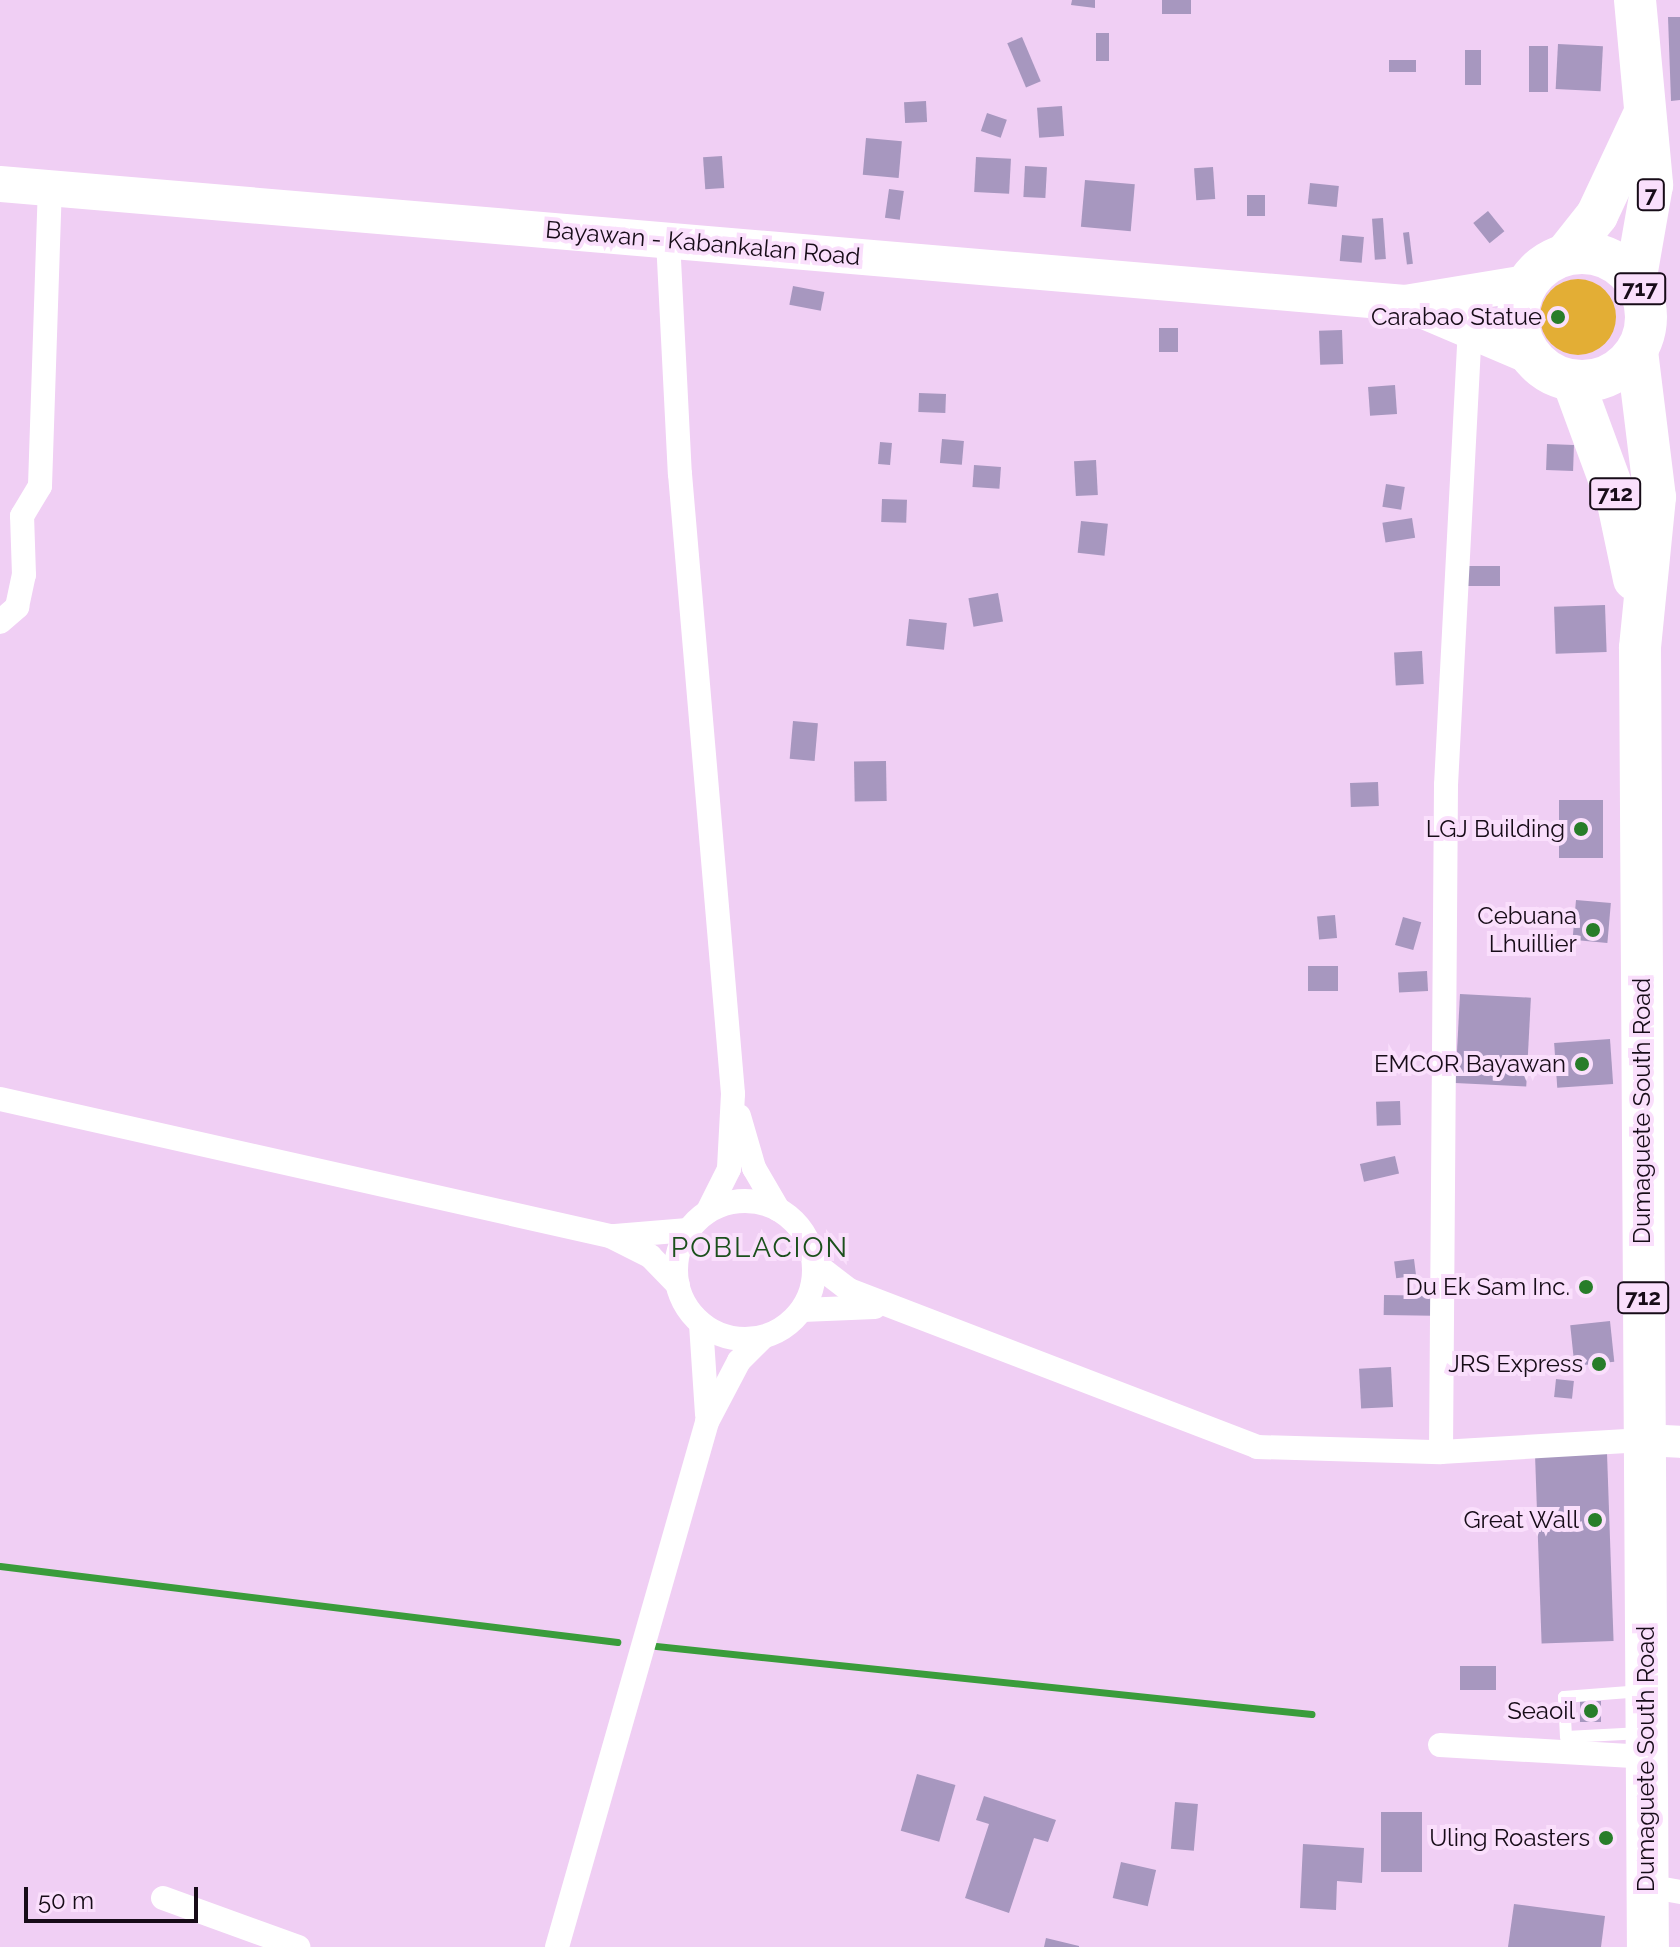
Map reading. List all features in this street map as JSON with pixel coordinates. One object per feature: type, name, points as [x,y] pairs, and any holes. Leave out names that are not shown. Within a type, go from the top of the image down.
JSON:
[{"type":"highway","name":"7","points":[[1635,0],[1652,185],[1636,277]]},
{"type":"highway","name":"7","points":[[1566,254],[1597,215],[1645,112]]},
{"type":"highway","name":"717","points":[[1566,254],[1591,253],[1636,277],[1646,327],[1637,351]]},
{"type":"highway","points":[[1566,254],[1543,265],[1526,283],[1518,307],[1530,356],[1549,373],[1573,381],[1609,375],[1637,351]]},
{"type":"highway","name":"Dumaguete South Road","points":[[1637,351],[1655,497],[1641,611],[1662,1441],[1645,1691],[1646,1745],[1664,1889],[1648,1947]]},
{"type":"highway","name":"Dumaguete South Road","points":[[1573,381],[1618,503],[1641,611]]},
{"type":"main road","name":"Bayawan - Kabankalan Road","points":[[0,184],[1405,303],[1526,283]]},
{"type":"main road","name":"Bayawan - Kabankalan Road","points":[[1405,303],[1530,356]]},
{"type":"street","points":[[0,622],[17,607],[24,575],[22,516],[40,486],[50,189]]},
{"type":"street","points":[[668,240],[681,490],[733,1094],[729,1169],[708,1211],[688,1230],[677,1255],[678,1285]]},
{"type":"street","points":[[1441,1452],[1446,785],[1470,330]]},
{"type":"street","points":[[557,1947],[707,1422],[739,1361],[762,1338],[802,1310],[812,1292],[814,1263],[803,1232],[778,1209],[754,1168],[733,1094]]},
{"type":"street","points":[[0,1099],[610,1236],[650,1256],[678,1285],[701,1324],[707,1422]]},
{"type":"street","points":[[708,1211],[747,1201],[778,1209]]},
{"type":"street","points":[[610,1236],[688,1230]]},
{"type":"street","points":[[814,1263],[849,1290],[1257,1447],[1441,1452],[1662,1441]]},
{"type":"street","points":[[802,1310],[845,1304],[899,1310]]},
{"type":"street","points":[[701,1324],[729,1338],[762,1338]]},
{"type":"street","points":[[1440,1745],[1646,1745]]},
{"type":"street","points":[[163,1898],[298,1947]]},
{"type":"lane","points":[[1645,1691],[1564,1697],[1566,1737],[1646,1745]]},
{"type":"shaded area","points":[[1571,279],[1585,279],[1599,285],[1610,296],[1616,317],[1613,332],[1605,344],[1585,355],[1571,355],[1557,349],[1546,338],[1540,324],[1540,310],[1546,296],[1557,285]]},
{"type":"building","points":[[1072,0],[1095,0],[1095,8],[1071,5]]},
{"type":"building","points":[[1162,0],[1191,0],[1191,14],[1162,14]]},
{"type":"building","points":[[1668,17],[1680,17],[1680,100],[1671,101]]},
{"type":"building","points":[[1096,33],[1109,33],[1109,61],[1096,61]]},
{"type":"building","points":[[1022,37],[1041,81],[1026,87],[1007,43]]},
{"type":"building","points":[[1558,44],[1603,46],[1601,91],[1556,89]]},
{"type":"building","points":[[1529,46],[1548,46],[1548,92],[1529,92]]},
{"type":"building","points":[[1465,50],[1481,50],[1481,85],[1465,85]]},
{"type":"building","points":[[1389,60],[1416,60],[1416,72],[1389,72]]},
{"type":"building","points":[[926,101],[927,122],[905,123],[904,102]]},
{"type":"building","points":[[1062,106],[1064,136],[1039,138],[1037,108]]},
{"type":"building","points":[[987,113],[1007,120],[1001,138],[981,131]]},
{"type":"building","points":[[866,138],[902,141],[899,178],[863,175]]},
{"type":"building","points":[[722,156],[724,188],[705,189],[703,157]]},
{"type":"building","points":[[976,157],[1011,159],[1009,194],[974,192]]},
{"type":"building","points":[[1025,166],[1047,167],[1045,198],[1023,197]]},
{"type":"building","points":[[1213,167],[1215,199],[1196,200],[1194,168]]},
{"type":"building","points":[[1085,180],[1135,184],[1131,231],[1081,227]]},
{"type":"building","points":[[1310,183],[1339,186],[1337,207],[1308,204]]},
{"type":"building","points":[[889,189],[904,191],[900,220],[885,218]]},
{"type":"building","points":[[1247,195],[1265,195],[1265,216],[1247,216]]},
{"type":"building","points":[[1488,211],[1504,231],[1490,243],[1473,223]]},
{"type":"building","points":[[1383,218],[1386,259],[1375,260],[1372,219]]},
{"type":"building","points":[[1409,232],[1413,264],[1407,264],[1403,233]]},
{"type":"building","points":[[1342,235],[1364,237],[1362,263],[1340,261]]},
{"type":"building","points":[[793,286],[824,292],[821,311],[789,305]]},
{"type":"building","points":[[1159,328],[1178,328],[1178,352],[1159,352]]},
{"type":"building","points":[[1342,330],[1343,364],[1320,365],[1319,331]]},
{"type":"building","points":[[1395,385],[1397,414],[1370,416],[1368,387]]},
{"type":"building","points":[[919,393],[946,394],[945,413],[918,412]]},
{"type":"building","points":[[942,439],[964,441],[962,465],[940,463]]},
{"type":"building","points":[[880,442],[892,443],[890,465],[878,464]]},
{"type":"building","points":[[1547,444],[1574,445],[1573,471],[1546,470]]},
{"type":"building","points":[[1096,460],[1098,495],[1076,496],[1074,461]]},
{"type":"building","points":[[974,465],[1001,467],[999,489],[972,487]]},
{"type":"building","points":[[1386,484],[1405,487],[1401,510],[1382,507]]},
{"type":"building","points":[[882,499],[907,500],[906,523],[881,522]]},
{"type":"building","points":[[1412,518],[1415,538],[1385,542],[1382,523]]},
{"type":"building","points":[[1081,521],[1108,524],[1105,556],[1078,553]]},
{"type":"building","points":[[1468,566],[1500,566],[1500,586],[1468,586]]},
{"type":"building","points":[[998,593],[1003,622],[973,627],[968,598]]},
{"type":"building","points":[[1605,605],[1607,652],[1556,654],[1554,607]]},
{"type":"building","points":[[909,619],[947,623],[944,650],[906,646]]},
{"type":"building","points":[[1422,651],[1424,684],[1396,685],[1394,652]]},
{"type":"building","points":[[793,721],[818,723],[815,761],[790,759]]},
{"type":"building","points":[[886,761],[887,801],[855,802],[854,762]]},
{"type":"building","points":[[1378,782],[1379,806],[1351,807],[1350,783]]},
{"type":"building","name":"LGJ Building","points":[[1559,800],[1603,800],[1603,858],[1559,858]]},
{"type":"building","points":[[1576,900],[1611,903],[1607,943],[1573,940]]},
{"type":"building","points":[[1335,915],[1337,938],[1319,939],[1317,917]]},
{"type":"building","points":[[1403,917],[1421,922],[1413,950],[1395,945]]},
{"type":"building","points":[[1308,966],[1338,966],[1338,991],[1308,991]]},
{"type":"building","points":[[1427,971],[1428,991],[1399,992],[1398,973]]},
{"type":"building","points":[[1460,994],[1531,998],[1526,1087],[1455,1083]]},
{"type":"building","points":[[1610,1039],[1613,1084],[1557,1088],[1554,1043]]},
{"type":"building","points":[[1400,1101],[1401,1125],[1377,1126],[1376,1102]]},
{"type":"building","points":[[1395,1156],[1399,1174],[1364,1182],[1360,1164]]},
{"type":"building","points":[[1414,1259],[1416,1276],[1396,1278],[1394,1261]]},
{"type":"building","points":[[1384,1295],[1433,1296],[1433,1316],[1384,1315]]},
{"type":"building","points":[[1610,1321],[1614,1362],[1575,1366],[1570,1325]]},
{"type":"building","points":[[1391,1367],[1393,1407],[1361,1409],[1359,1369]]},
{"type":"building","points":[[1556,1379],[1574,1381],[1572,1399],[1554,1397]]},
{"type":"building","points":[[1607,1453],[1614,1641],[1542,1643],[1535,1456]]},
{"type":"building","points":[[1460,1666],[1496,1666],[1496,1690],[1460,1690]]},
{"type":"building","name":"Seaoil","points":[[1580,1701],[1601,1701],[1601,1722],[1580,1722]]},
{"type":"building","points":[[917,1774],[955,1785],[939,1842],[901,1831]]},
{"type":"building","points":[[984,1796],[1056,1820],[1048,1842],[1034,1838],[1009,1913],[965,1898],[989,1824],[976,1820]]},
{"type":"building","points":[[1175,1802],[1198,1804],[1194,1851],[1171,1849]]},
{"type":"building","points":[[1381,1812],[1422,1812],[1422,1872],[1381,1872]]},
{"type":"building","points":[[1303,1844],[1364,1848],[1362,1883],[1337,1881],[1336,1910],[1300,1908]]},
{"type":"building","points":[[1121,1862],[1156,1870],[1148,1906],[1113,1898]]},
{"type":"building","points":[[1514,1904],[1605,1916],[1601,1947],[1508,1947]]},
{"type":"building","points":[[1046,1938],[1079,1946],[1079,1947],[1044,1947]]},
{"type":"waterway","points":[[0,1566],[617,1642]]},
{"type":"waterway","points":[[656,1646],[1311,1714]]},
{"type":"place","name":"Carabao Statue","points":[[1558,317]]},
{"type":"place","name":"LGJ Building","points":[[1581,829]]},
{"type":"place","name":"Cebuana Lhuillier","points":[[1593,930]]},
{"type":"place","name":"EMCOR Bayawan","points":[[1582,1064]]},
{"type":"place","name":"Du Ek Sam Inc.","points":[[1586,1287]]},
{"type":"place","name":"JRS Express","points":[[1599,1364]]},
{"type":"place","name":"Great Wall","points":[[1595,1520]]},
{"type":"place","name":"Seaoil","points":[[1591,1711]]},
{"type":"place","name":"Uling Roasters","points":[[1606,1838]]},
{"type":"district","name":"POBLACION","points":[[760,1248]]}]
